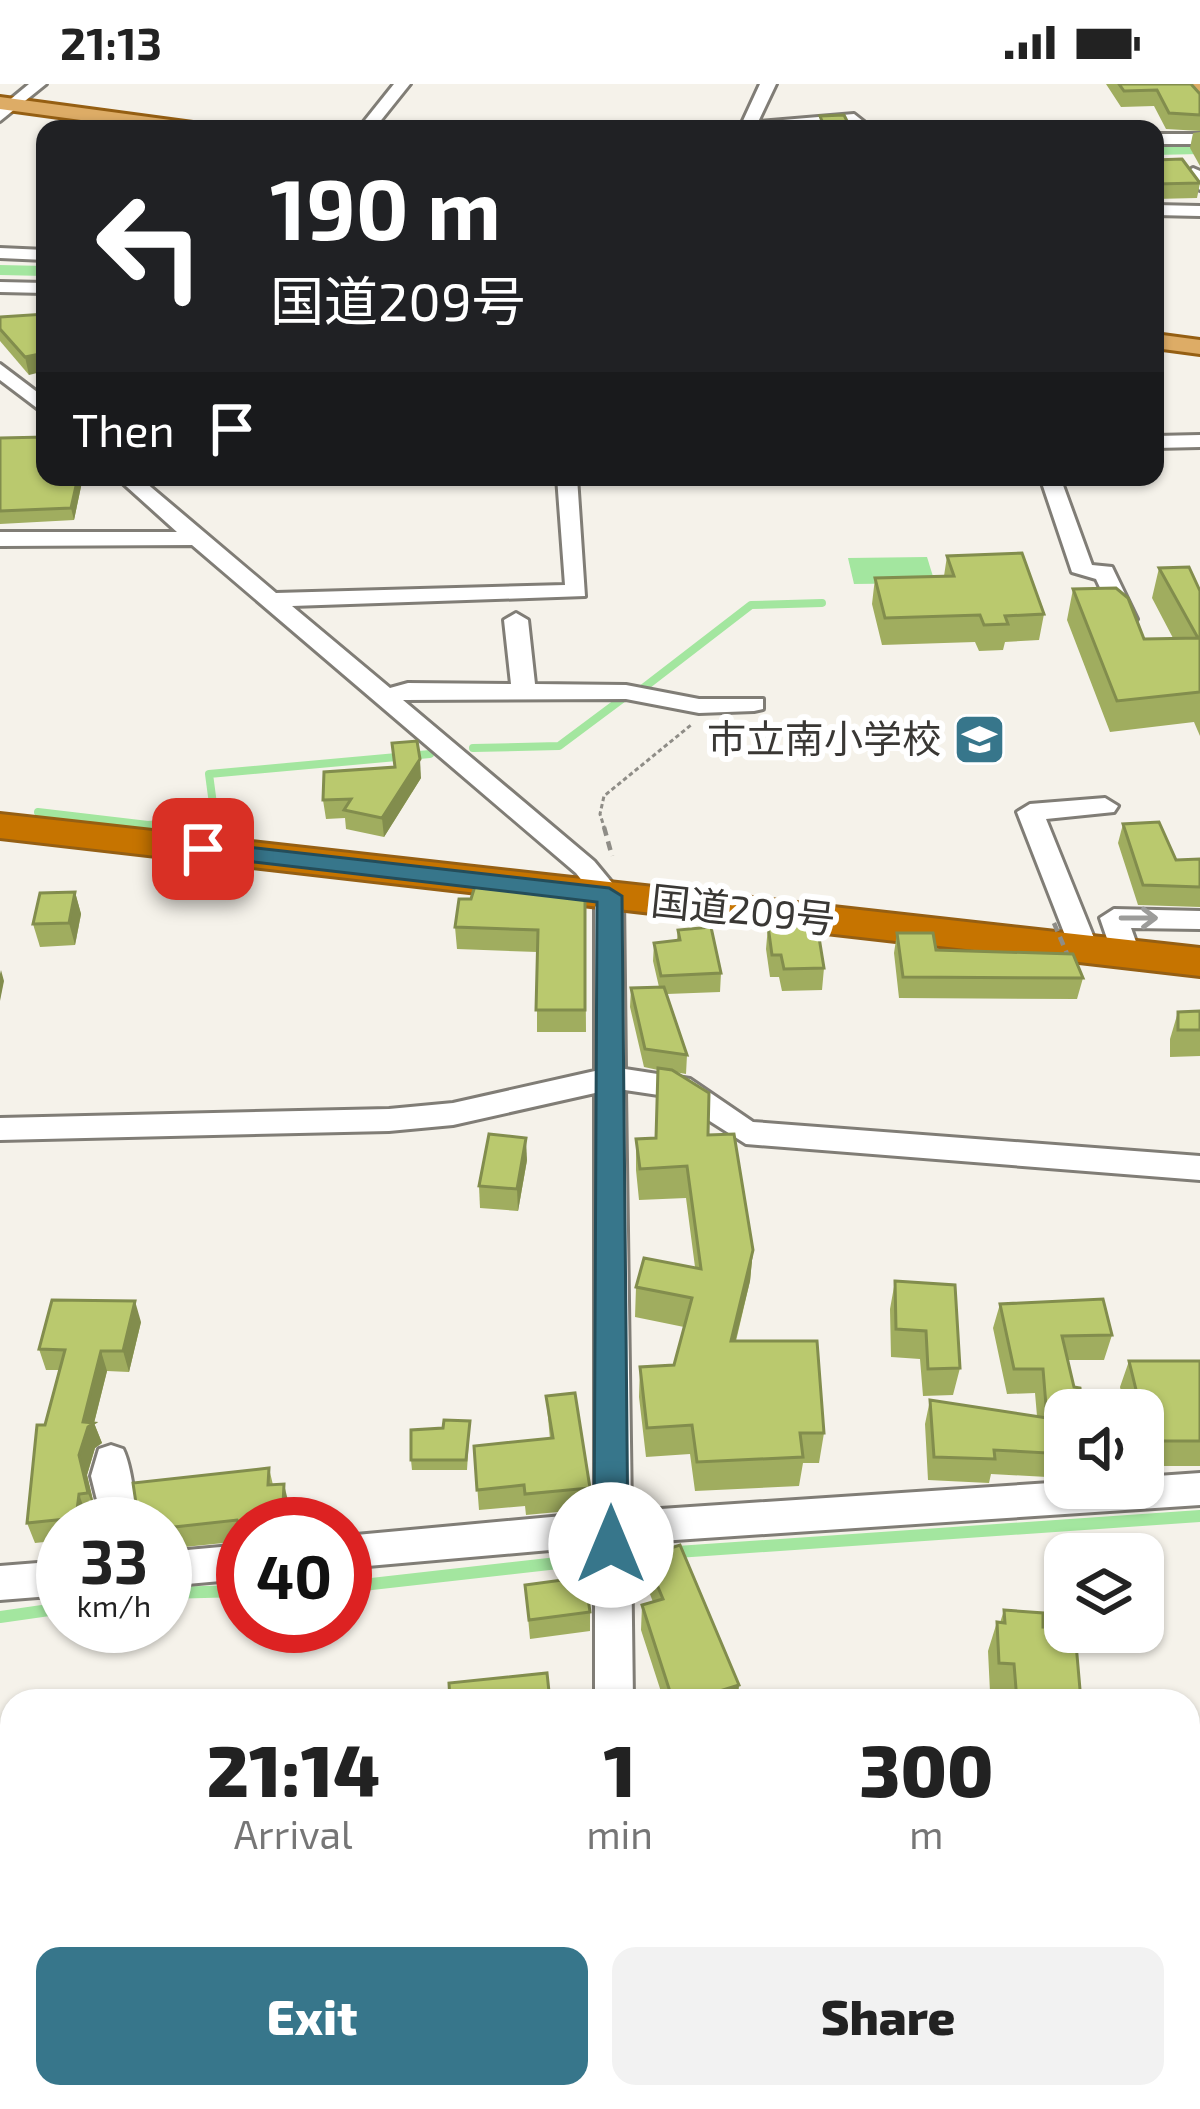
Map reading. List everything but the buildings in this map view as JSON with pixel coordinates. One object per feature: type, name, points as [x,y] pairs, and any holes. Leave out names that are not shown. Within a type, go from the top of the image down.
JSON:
[{"type":"highway","name":"国道209号","points":[[0,826],[611,877],[1200,962]]},
{"type":"main road","points":[[1194,84],[1200,92]]},
{"type":"main road","points":[[5,108],[112,120]]},
{"type":"main road","points":[[1164,341],[1200,347]]},
{"type":"street","points":[[5,108],[38,84]]},
{"type":"street","points":[[373,120],[402,84]]},
{"type":"street","points":[[752,120],[768,84]]},
{"type":"street","points":[[819,120],[856,120]]},
{"type":"street","points":[[1164,139],[1200,139]]},
{"type":"street","points":[[1164,210],[1200,211]]},
{"type":"street","points":[[0,253],[36,255]]},
{"type":"street","points":[[0,287],[36,288]]},
{"type":"street","points":[[0,370],[36,400]]},
{"type":"street","points":[[1164,442],[1200,441]]},
{"type":"street","points":[[137,486],[594,875],[611,877],[614,1689]]},
{"type":"street","points":[[268,600],[577,591],[568,486]]},
{"type":"street","points":[[1053,486],[1083,572],[1104,572],[1125,619]]},
{"type":"street","points":[[0,538],[198,538]]},
{"type":"street","points":[[516,620],[524,692]]},
{"type":"street","points":[[385,698],[408,690],[626,692],[714,706],[754,704]]},
{"type":"street","points":[[1070,945],[1030,812],[1106,806]]},
{"type":"street","points":[[1126,953],[1114,918],[1200,920]]},
{"type":"street","points":[[0,1129],[389,1120],[453,1114],[613,1078],[679,1087],[746,1133],[1200,1168]]},
{"type":"street","points":[[111,1460],[114,1497]]},
{"type":"street","points":[[372,1552],[611,1551],[1200,1490]]},
{"type":"street","points":[[0,1583],[36,1580]]},
{"type":"path","points":[[611,877],[601,814],[604,796],[714,706]]},
{"type":"shaded area","points":[[927,557],[935,583],[854,584],[848,558]]},
{"type":"waterway","points":[[1164,150],[1200,149]]},
{"type":"waterway","points":[[0,270],[36,271]]},
{"type":"waterway","points":[[642,689],[751,605],[822,603]]},
{"type":"waterway","points":[[473,748],[559,746],[622,699]]},
{"type":"waterway","points":[[38,812],[148,825],[215,819],[209,774],[430,754]]},
{"type":"waterway","points":[[619,1556],[1200,1516]]},
{"type":"waterway","points":[[372,1584],[602,1558]]},
{"type":"waterway","points":[[192,1592],[216,1592]]},
{"type":"waterway","points":[[0,1617],[36,1612]]},
{"type":"place","name":"市立南小学校","points":[[980,739]]},
{"type":"route","points":[[203,849],[609,896],[611,1545]]}]
